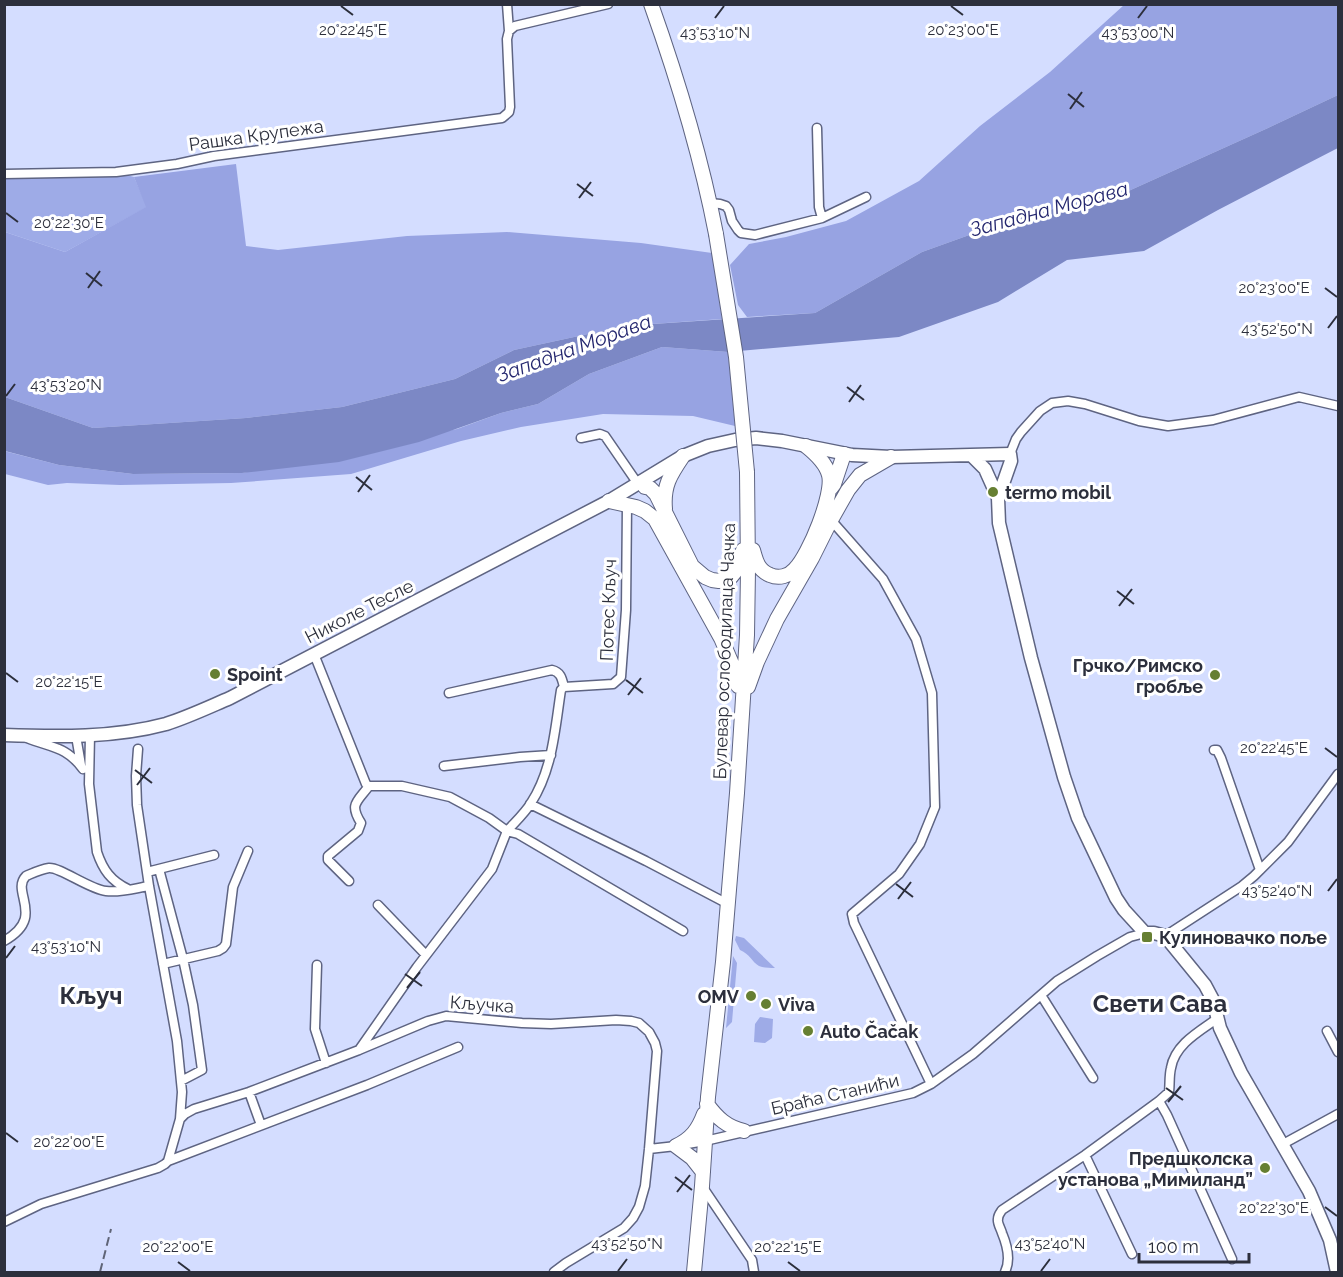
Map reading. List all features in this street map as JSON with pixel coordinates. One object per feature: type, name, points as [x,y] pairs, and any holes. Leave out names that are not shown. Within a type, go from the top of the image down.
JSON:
[{"type":"main road","name":"Булевар ослободилаца Чачка","points":[[651,4],[679,85],[710,203],[736,357],[747,472],[747,635],[737,793],[707,1104],[694,1272]]},
{"type":"main road","points":[[748,534],[761,570],[774,577],[788,574],[799,564],[824,508],[830,482],[826,467],[806,446]]},
{"type":"main road","points":[[828,490],[834,484],[848,455]]},
{"type":"main road","points":[[848,455],[848,490]]},
{"type":"main road","points":[[660,515],[665,488],[673,470],[683,456]]},
{"type":"main road","points":[[743,698],[777,619],[848,490],[860,476],[891,457]]},
{"type":"main road","points":[[642,483],[656,494],[660,515],[721,638],[735,670],[743,698]]},
{"type":"main road","points":[[609,501],[660,515],[692,566],[712,580],[724,580],[731,577],[737,570],[748,534]]},
{"type":"main road","points":[[707,1104],[728,1126],[744,1131]]},
{"type":"main road","points":[[676,1146],[693,1135],[707,1104]]},
{"type":"main road","points":[[676,1146],[693,1158],[702,1179]]},
{"type":"street","points":[[507,4],[509,31]]},
{"type":"street","points":[[509,31],[515,26],[608,4]]},
{"type":"street","name":"Рашка Крупежа","points":[[4,174],[126,170],[177,164],[214,156],[502,118],[509,112],[510,107],[507,39],[509,31]]},
{"type":"street","points":[[817,128],[819,207],[822,218]]},
{"type":"street","points":[[710,203],[726,206],[738,230],[750,235],[764,234],[822,218],[866,197]]},
{"type":"street","points":[[1337,1272],[1330,1240],[1309,1191],[1240,1073],[1226,1042],[1213,1000],[1205,985],[1165,936],[1145,933],[1124,910],[1078,818],[1064,777],[1031,658],[999,523],[998,498],[1011,461],[1010,454],[1021,432],[1040,411],[1052,403],[1068,401],[1085,404],[1140,421],[1168,426],[1212,420],[1299,397],[1338,406]]},
{"type":"street","points":[[581,438],[600,434],[605,436],[642,483]]},
{"type":"street","name":"Николе Тесле","points":[[4,735],[64,737],[90,735],[165,724],[188,716],[230,698],[609,501],[683,456],[708,446],[756,438],[848,455],[891,457],[1010,454]]},
{"type":"street","points":[[971,455],[985,469],[998,498]]},
{"type":"street","name":"Потес Кључ","points":[[564,687],[613,684],[621,677],[626,610],[627,505]]},
{"type":"street","points":[[831,520],[883,579],[916,639],[932,693],[935,807],[920,844],[899,874],[852,914],[854,923],[931,1084]]},
{"type":"street","points":[[314,654],[366,784],[369,786],[402,786],[450,797],[683,930]]},
{"type":"street","points":[[359,1050],[426,955],[492,869],[507,831],[530,804],[540,787],[551,755],[561,690],[564,687],[561,676],[552,670],[449,693]]},
{"type":"street","points":[[22,735],[64,751],[83,769]]},
{"type":"street","points":[[90,735],[89,784],[97,852],[108,875],[128,889]]},
{"type":"street","points":[[76,736],[80,760],[89,784]]},
{"type":"street","points":[[138,749],[137,805],[177,1041],[181,1081],[180,1119],[168,1161]]},
{"type":"street","points":[[1214,750],[1217,750],[1221,758],[1260,870]]},
{"type":"street","points":[[444,766],[551,755]]},
{"type":"street","points":[[1165,936],[1242,886],[1260,870],[1288,842],[1338,774]]},
{"type":"street","points":[[350,880],[328,860],[328,856],[358,831],[362,823],[354,810],[355,805],[369,786]]},
{"type":"street","points":[[530,804],[728,904]]},
{"type":"street","points":[[163,964],[223,948],[233,887],[248,851]]},
{"type":"street","points":[[147,872],[214,855]]},
{"type":"street","points":[[4,941],[18,930],[26,917],[21,884],[26,876],[46,869],[55,869],[99,890],[116,892],[149,886]]},
{"type":"street","points":[[159,869],[193,1005],[202,1070],[181,1081]]},
{"type":"street","points":[[99,890],[108,875]]},
{"type":"street","points":[[378,905],[426,955]]},
{"type":"street","name":"Браћа Станићи","points":[[649,1149],[705,1141],[913,1094],[973,1054],[1057,981],[1130,937],[1145,933]]},
{"type":"street","points":[[317,965],[315,1029],[326,1063]]},
{"type":"street","points":[[1041,995],[1093,1078]]},
{"type":"street","name":"Кључка","points":[[180,1119],[194,1108],[249,1092],[428,1021],[446,1016],[532,1023],[616,1020],[639,1023],[653,1038],[657,1050],[649,1149]]},
{"type":"street","points":[[1005,1272],[1008,1254],[998,1220],[1002,1210],[1085,1155],[1159,1101],[1169,1092],[1171,1066],[1180,1048],[1218,1018]]},
{"type":"street","points":[[1327,1031],[1338,1052]]},
{"type":"street","points":[[4,1222],[41,1204],[158,1168],[168,1161],[367,1085],[458,1047]]},
{"type":"street","points":[[249,1092],[261,1125]]},
{"type":"street","points":[[1159,1101],[1232,1259]]},
{"type":"street","points":[[1283,1144],[1338,1114]]},
{"type":"street","points":[[554,1272],[624,1228],[633,1218],[643,1194],[649,1149]]},
{"type":"street","points":[[1085,1155],[1132,1254]]},
{"type":"street","points":[[702,1179],[752,1260],[754,1272]]},
{"type":"shaded area","points":[[1124,5],[1338,5],[1338,95],[1124,193],[1022,216],[922,252],[815,313],[747,317],[738,305],[730,265],[749,244],[846,221],[919,181],[980,126],[1050,72]]},
{"type":"shaded area","points":[[236,164],[246,246],[278,250],[407,236],[507,232],[641,243],[712,253],[722,319],[638,325],[588,334],[514,350],[455,379],[342,407],[246,418],[93,428],[5,397],[5,232],[65,252],[146,207],[134,177]]},
{"type":"shaded area","points":[[116,172],[134,177],[147,207],[65,252],[5,232],[4,174]]},
{"type":"shaded area","points":[[662,347],[728,352],[735,426],[693,416],[603,414],[521,427],[461,441],[351,474],[231,483],[48,485],[5,474],[4,451],[59,465],[133,474],[242,473],[457,429],[501,413],[538,404],[589,374]]},
{"type":"shaded area","points":[[736,936],[744,938],[775,968],[759,966],[740,950],[735,940]]},
{"type":"shaded area","points":[[733,956],[737,963],[732,1022],[726,1028]]},
{"type":"shaded area","points":[[760,1017],[773,1019],[772,1038],[765,1043],[754,1042],[755,1024]]},
{"type":"water","name":"Западна Морава","points":[[1338,95],[1338,148],[1144,251],[1067,260],[998,302],[899,337],[728,352],[662,347],[589,374],[538,404],[501,413],[419,442],[339,462],[242,473],[133,474],[59,465],[5,451],[5,397],[93,428],[246,418],[342,407],[455,379],[514,350],[588,334],[638,325],[815,313],[922,252],[1022,216],[1124,193]]},
{"type":"railway","points":[[100,1272],[111,1229]]},
{"type":"place","name":"termo mobil","points":[[993,492]]},
{"type":"place","name":"Spoint","points":[[215,674]]},
{"type":"place","name":"Грчко/Римско гробље","points":[[1215,675]]},
{"type":"place","name":"Кулиновачко поље","points":[[1147,937]]},
{"type":"place","name":"OMV","points":[[751,996]]},
{"type":"place","name":"Viva","points":[[766,1004]]},
{"type":"place","name":"Auto Čačak","points":[[808,1031]]},
{"type":"place","name":"Предшколска установа „Мимиланд”","points":[[1265,1168]]},
{"type":"district","name":"Кључ","points":[[91,995]]},
{"type":"district","name":"Свети Сава","points":[[1160,1003]]}]
